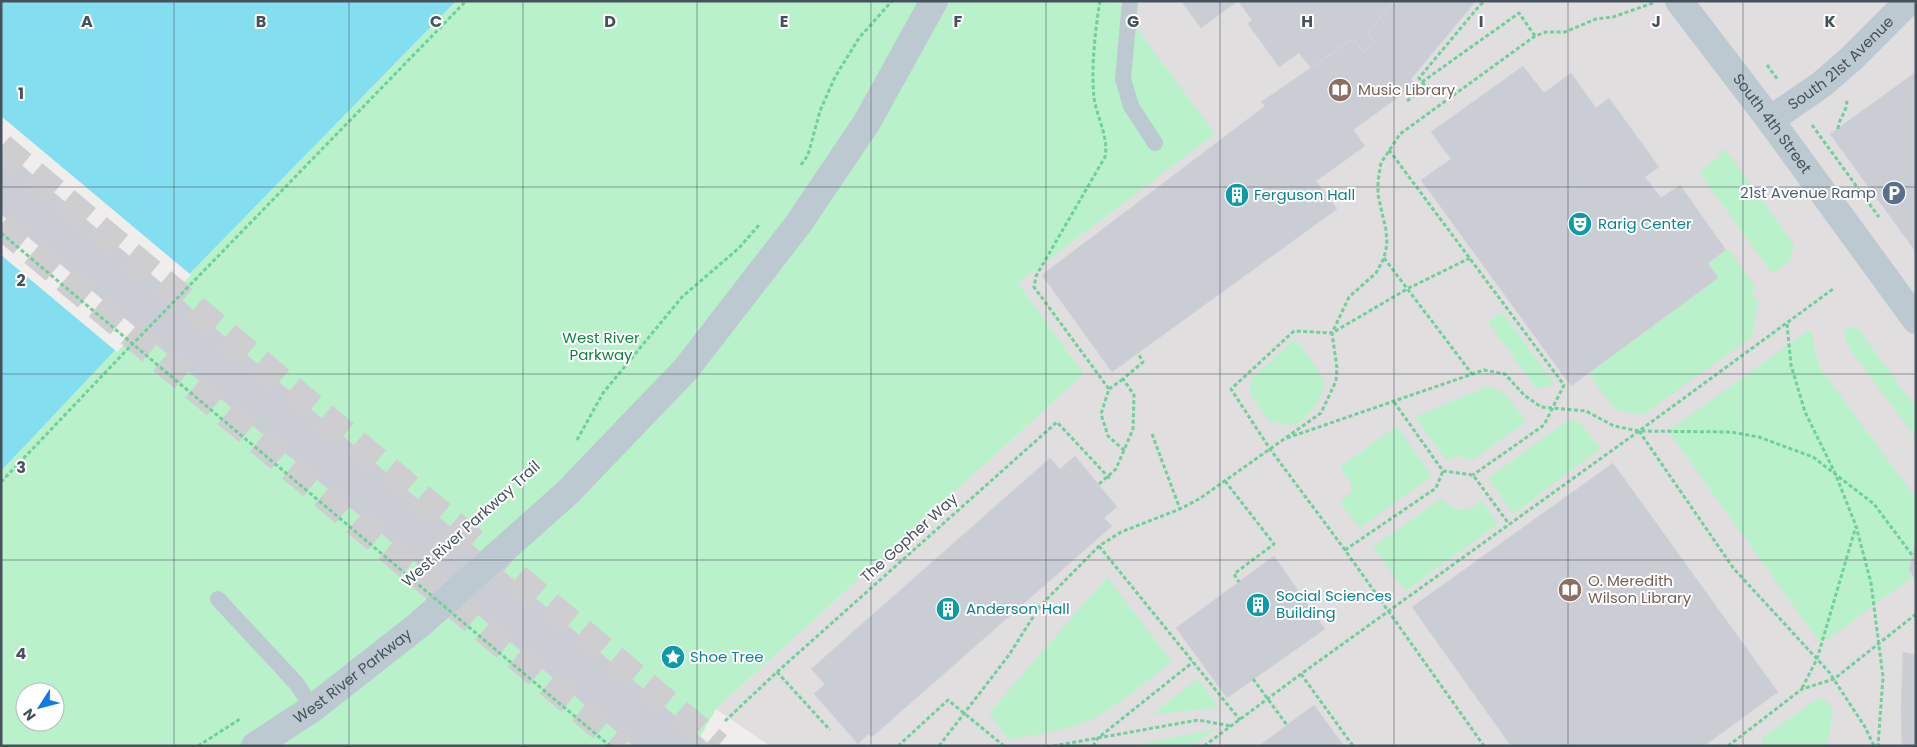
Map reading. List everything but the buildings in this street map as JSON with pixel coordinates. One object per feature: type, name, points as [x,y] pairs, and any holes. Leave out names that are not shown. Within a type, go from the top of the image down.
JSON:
[{"type":"street","name":"West River Parkway","points":[[255,746],[313,708],[420,624],[567,493],[686,369],[799,223],[841,161],[867,122],[934,1]]},
{"type":"street","name":"South 4th Street","points":[[1679,1],[1770,120],[1916,320]]},
{"type":"street","name":"South 21st Avenue","points":[[1770,120],[1822,84],[1851,59],[1910,1]]},
{"type":"lane","points":[[1130,1],[1122,79],[1131,106],[1155,142]]},
{"type":"lane","points":[[218,598],[296,683],[313,708]]},
{"type":"path","points":[[1,482],[466,1]]},
{"type":"path","points":[[798,171],[808,155],[820,111],[835,77],[859,38],[892,1]]},
{"type":"path","points":[[1100,1],[1094,64],[1094,97],[1107,148],[1105,157],[1036,276],[1034,287],[1109,389]]},
{"type":"path","points":[[1408,101],[1426,87],[1419,78],[1485,1]]},
{"type":"path","points":[[939,746],[1009,655],[1040,606],[1099,546],[1121,532],[1180,509],[1200,499],[1321,413],[1336,381],[1337,368],[1332,333],[1349,297],[1376,273],[1384,258],[1387,244],[1386,230],[1378,195],[1380,163],[1400,134],[1535,36],[1546,32],[1565,32],[1596,19],[1613,17],[1658,1]]},
{"type":"path","points":[[1422,82],[1518,13],[1535,36]]},
{"type":"path","points":[[1838,129],[1838,124],[1847,109],[1847,94]]},
{"type":"path","points":[[1390,150],[1564,385],[1544,424],[1473,475],[1443,471],[1394,402]]},
{"type":"path","points":[[574,445],[603,392],[676,305],[739,248],[762,222]]},
{"type":"path","points":[[1,233],[610,746]]},
{"type":"path","points":[[1384,258],[1472,374]]},
{"type":"path","points":[[1470,258],[1407,289],[1332,333],[1294,331],[1231,389],[1270,450],[1345,550],[1484,746]]},
{"type":"path","points":[[1204,746],[1387,611],[1639,431],[1833,289]]},
{"type":"path","points":[[1787,324],[1791,365],[1805,412],[1835,473],[1856,526],[1871,583],[1883,677],[1878,746]]},
{"type":"path","points":[[1125,451],[1108,436],[1100,414],[1109,389],[1143,362],[1138,353]]},
{"type":"path","points":[[1284,439],[1484,370],[1505,374],[1532,402],[1541,407],[1586,411],[1614,426],[1639,431],[1731,432],[1759,437],[1812,457],[1874,504],[1912,555]]},
{"type":"path","points":[[1099,484],[1116,469],[1133,429],[1134,395],[1123,379]]},
{"type":"path","name":"The Gopher Way","points":[[725,721],[777,672],[1057,422],[1111,480]]},
{"type":"path","points":[[1639,431],[1734,569],[1834,679],[1866,727],[1874,746]]},
{"type":"path","points":[[1152,434],[1180,509]]},
{"type":"path","points":[[1345,550],[1436,488],[1443,471]]},
{"type":"path","points":[[1473,475],[1509,524]]},
{"type":"path","points":[[1225,481],[1274,544],[1234,574],[1239,582]]},
{"type":"path","points":[[1802,689],[1817,659],[1856,526]]},
{"type":"path","points":[[1099,546],[1240,720]]},
{"type":"path","name":"West River Parkway Trail","points":[[414,592],[421,585]]},
{"type":"path","points":[[1728,746],[1802,689],[1834,679],[1916,614]]},
{"type":"path","points":[[1094,746],[1098,738],[1193,662]]},
{"type":"path","points":[[777,672],[830,730]]},
{"type":"path","points":[[1301,674],[1354,746]]},
{"type":"path","points":[[1253,680],[1287,725]]},
{"type":"path","points":[[898,746],[948,700],[1004,746]]},
{"type":"path","points":[[198,746],[240,719]]},
{"type":"path","points":[[1053,746],[1198,720],[1232,726]]},
{"type":"shaded area","points":[[1117,1],[1916,1],[1916,746],[770,746],[716,709],[1084,374],[1018,283],[1214,134]]},
{"type":"green space","name":"West River Parkway","points":[[456,1],[1117,1],[1215,134],[1018,283],[1084,374],[716,709],[695,746],[1,746],[1,471],[121,344]]},
{"type":"green space","points":[[1725,149],[1794,244],[1790,261],[1776,272],[1771,272],[1699,172],[1720,156],[1719,153]]},
{"type":"green space","points":[[1726,250],[1729,250],[1756,288],[1751,292],[1758,302],[1752,337],[1643,415],[1615,410],[1588,373],[1718,278],[1708,263]]},
{"type":"green space","points":[[1502,312],[1554,383],[1543,388],[1538,388],[1533,384],[1488,322]]},
{"type":"green space","points":[[1857,327],[1916,408],[1916,438],[1852,352],[1846,340],[1844,329]]},
{"type":"green space","points":[[1806,332],[1812,332],[1820,368],[1916,498],[1916,539],[1909,570],[1913,577],[1821,644],[1668,431]]},
{"type":"green space","points":[[1295,339],[1319,372],[1324,381],[1324,387],[1309,413],[1297,423],[1290,425],[1269,421],[1250,394],[1251,379]]},
{"type":"green space","points":[[1486,387],[1499,390],[1505,394],[1526,422],[1472,460],[1459,456],[1447,461],[1415,417]]},
{"type":"green space","points":[[1567,421],[1579,422],[1601,448],[1513,514],[1488,478]]},
{"type":"green space","points":[[1396,426],[1432,476],[1360,528],[1340,502],[1351,491],[1351,484],[1340,467]]},
{"type":"green space","points":[[1442,498],[1451,507],[1461,510],[1471,508],[1482,501],[1498,524],[1405,591],[1373,547]]},
{"type":"green space","points":[[1107,577],[1172,662],[1117,704],[1089,721],[1054,731],[1008,739],[989,713]]},
{"type":"green space","points":[[1198,679],[1219,707],[1151,715]]},
{"type":"green space","points":[[1819,698],[1830,704],[1833,712],[1828,746],[1762,746],[1763,737]]},
{"type":"green space","points":[[1216,729],[1192,746],[1129,746]]},
{"type":"water","points":[[1,1],[456,1],[121,344],[1,471]]},
{"type":"pier","points":[[1,116],[191,275],[117,352],[1,255]]},
{"type":"tunnel","points":[[1,147],[718,746]]},
{"type":"tunnel","points":[[1,225],[624,746]]},
{"type":"place","name":"Music Library","points":[[1340,90]]},
{"type":"place","name":"21st Avenue Ramp","points":[[1894,193]]},
{"type":"place","name":"Ferguson Hall","points":[[1237,195]]},
{"type":"place","name":"Rarig Center","points":[[1580,224]]},
{"type":"place","name":"O. Meredith Wilson Library","points":[[1570,590]]},
{"type":"place","name":"Social Sciences Building","points":[[1258,605]]},
{"type":"place","name":"Anderson Hall","points":[[948,609]]},
{"type":"place","name":"Shoe Tree","points":[[673,657]]}]
